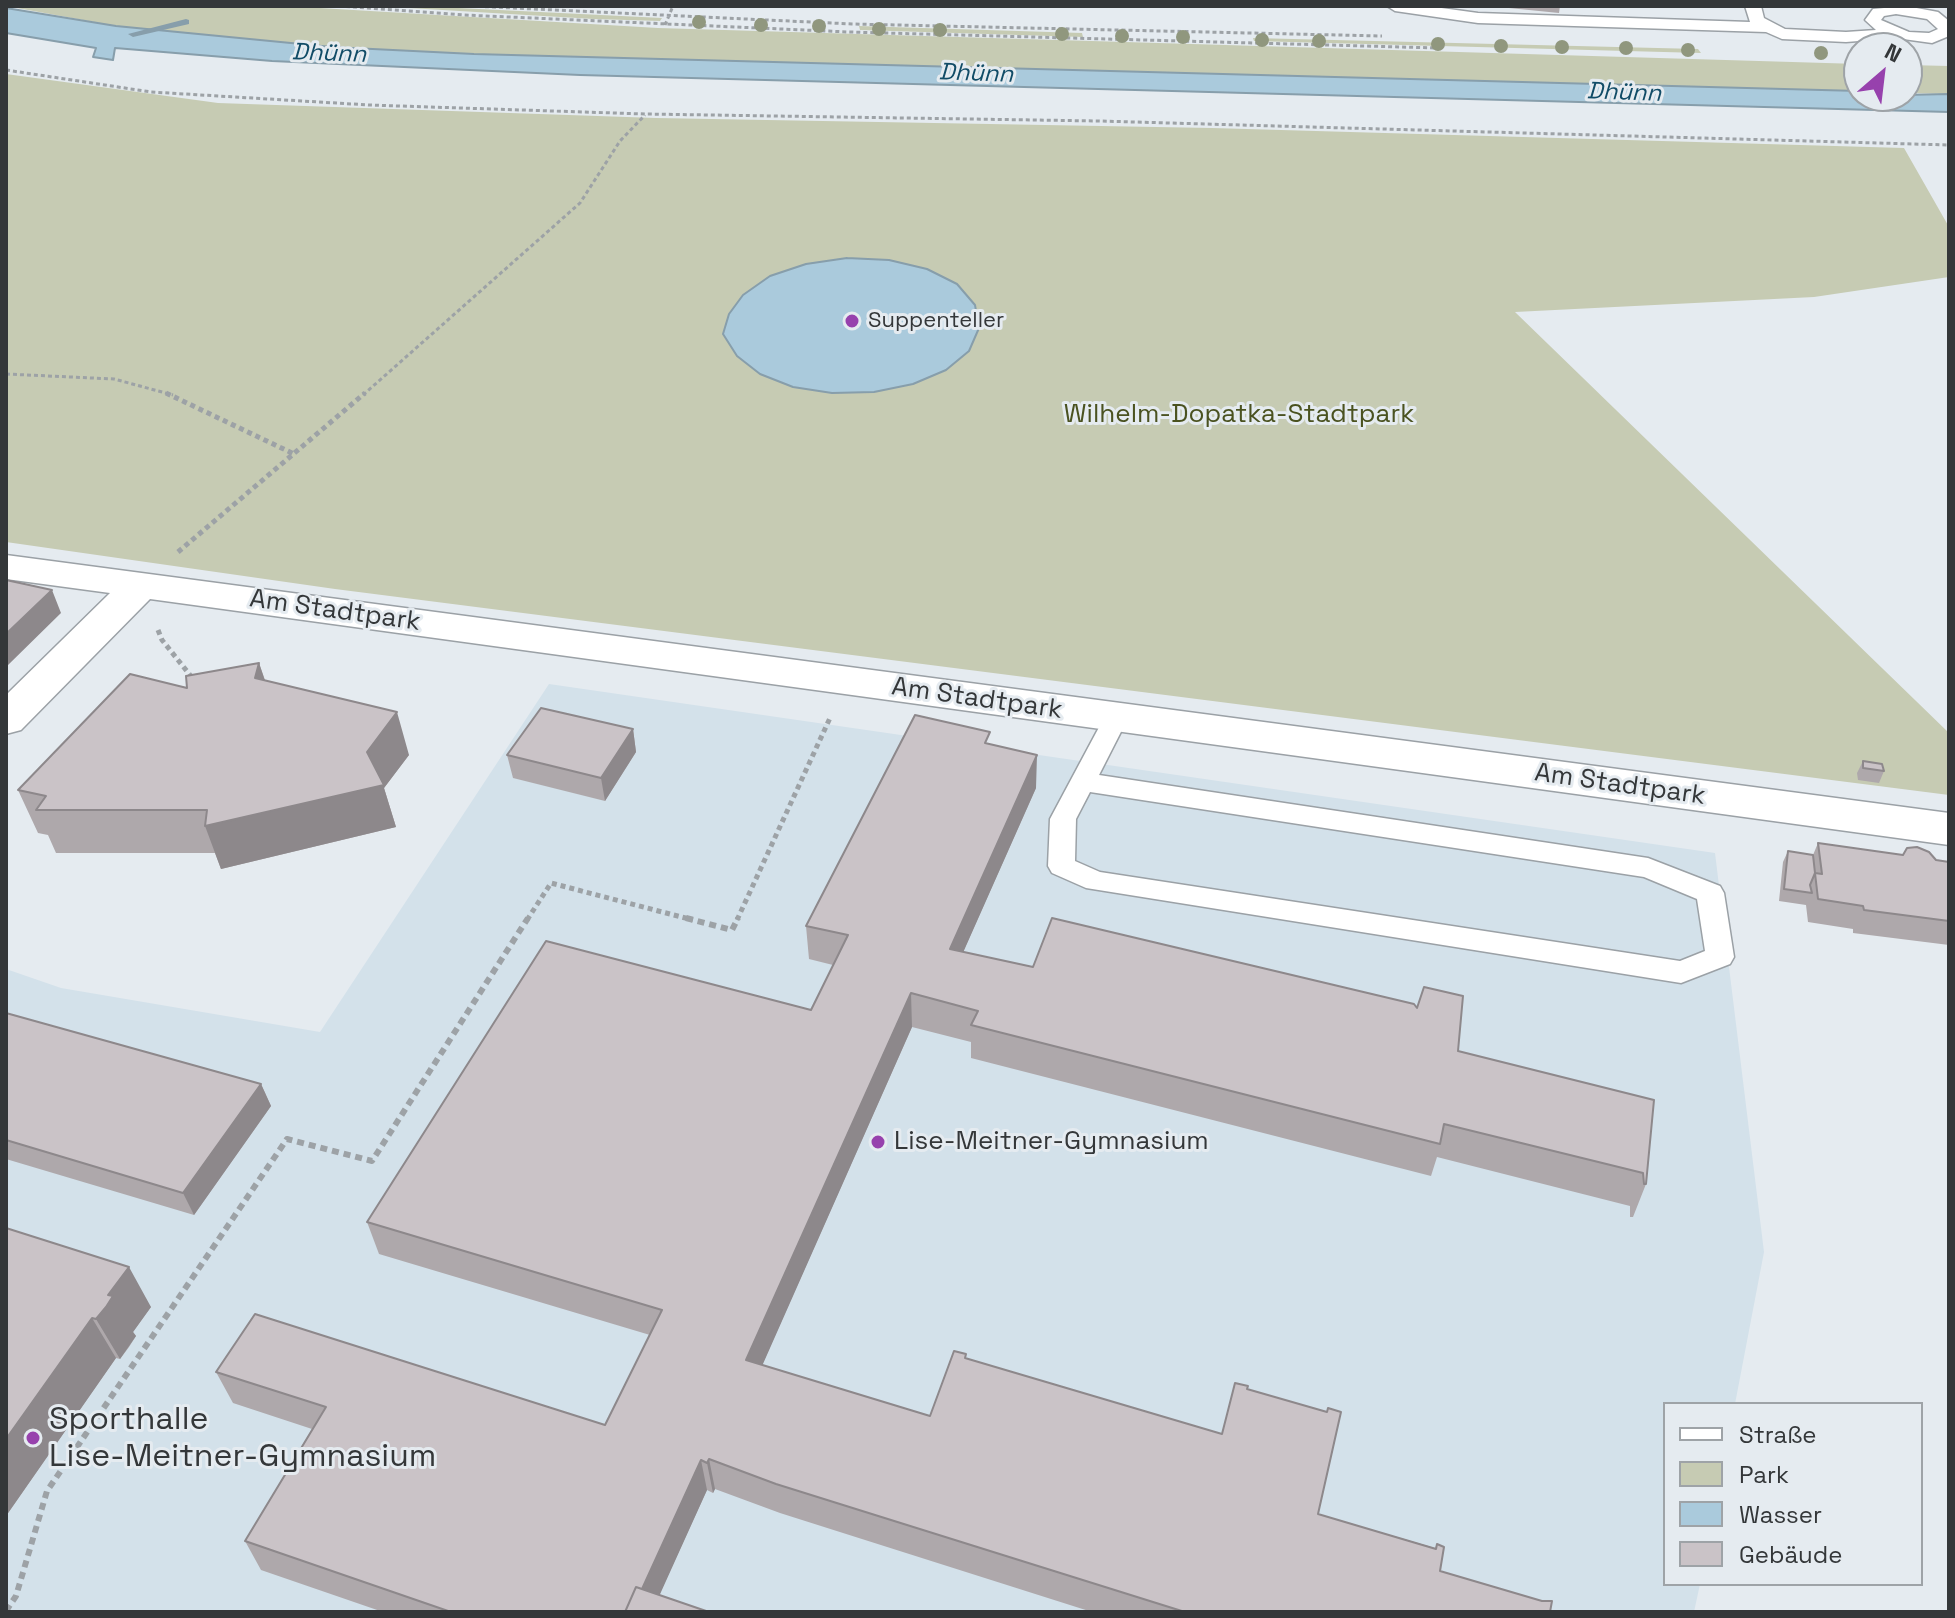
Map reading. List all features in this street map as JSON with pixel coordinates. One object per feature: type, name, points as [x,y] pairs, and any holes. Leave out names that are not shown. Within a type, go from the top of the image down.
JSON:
[{"type":"street","name":"Am Stadtpark","points":[[6,567],[1949,829]]},
{"type":"street","points":[[6,720],[141,585]]},
{"type":"lane","points":[[1395,6],[1478,18],[1767,27],[1792,35],[1843,37]]},
{"type":"lane","points":[[1753,6],[1757,20],[1767,27]]},
{"type":"lane","points":[[1889,32],[1876,25],[1874,16],[1896,9],[1920,11],[1941,20],[1948,31],[1923,38]]},
{"type":"lane","points":[[1083,782],[1648,868],[1710,893],[1720,957],[1681,972],[1096,881],[1061,866],[1063,819],[1116,718]]},
{"type":"path","points":[[339,6],[849,32],[1450,48]]},
{"type":"path","points":[[471,6],[852,24],[1389,37]]},
{"type":"path","points":[[665,25],[673,6]]},
{"type":"path","points":[[849,32],[852,24]]},
{"type":"path","points":[[1091,39],[1092,30]]},
{"type":"path","points":[[1245,33],[1246,43]]},
{"type":"path","points":[[6,70],[151,92],[226,99],[645,114],[1099,121],[1949,145]]},
{"type":"path","points":[[194,538],[428,340],[580,203],[620,141],[645,114]]},
{"type":"path","points":[[6,374],[114,379],[173,395],[294,454]]},
{"type":"path","points":[[141,585],[162,640],[187,669],[200,692]]},
{"type":"path","points":[[6,1611],[16,1596],[47,1491],[287,1139],[372,1161],[551,883],[732,930],[847,681]]},
{"type":"shaded area","name":"Lise-Meitner-Gymnasium","points":[[549,684],[1715,853],[1764,1252],[1735,1402],[1663,1402],[1663,1586],[1700,1586],[1694,1612],[6,1612],[6,969],[61,988],[320,1032]]},
{"type":"green space","points":[[6,6],[286,6],[658,28],[1843,64],[1843,91],[474,54],[332,47],[116,26]]},
{"type":"green space","points":[[375,6],[662,18],[660,21],[594,19]]},
{"type":"green space","points":[[859,26],[1082,33],[1083,37],[860,30]]},
{"type":"green space","points":[[1253,38],[1698,49],[1701,53],[1254,41]]},
{"type":"green space","points":[[1923,65],[1949,66],[1949,94],[1923,93]]},
{"type":"green space","name":"Wilhelm-Dopatka-Stadtpark","points":[[6,74],[218,103],[656,118],[1212,128],[1904,148],[1949,227],[1949,277],[1814,297],[1515,312],[1949,733],[1949,795],[335,589],[6,542]]},
{"type":"water","name":"Dhünn","points":[[6,8],[116,26],[332,47],[474,54],[1843,91],[1843,109],[580,75],[272,61],[115,48],[113,60],[93,57],[96,48],[6,33]]},
{"type":"water","points":[[1949,94],[1949,112],[1923,111],[1923,95]]},
{"type":"water","name":"Suppenteller","points":[[847,258],[889,260],[927,269],[957,284],[975,305],[979,328],[969,351],[946,370],[913,384],[874,392],[832,393],[793,387],[760,374],[737,356],[723,334],[729,314],[743,295],[770,276],[806,264]]},
{"type":"building","points":[[6,580],[52,590],[6,634]]},
{"type":"building","points":[[259,663],[255,678],[397,712],[367,752],[384,785],[205,826],[207,810],[36,810],[46,796],[18,790],[130,674],[187,688],[186,676]]},
{"type":"building","points":[[541,708],[633,729],[601,778],[507,755]]},
{"type":"building","points":[[915,715],[990,732],[985,743],[1037,755],[950,949],[1033,967],[1052,918],[1414,1004],[1417,1008],[1424,987],[1463,996],[1458,1051],[1654,1100],[1646,1184],[1643,1173],[1444,1124],[1440,1144],[971,1025],[978,1011],[911,993],[746,1360],[930,1416],[954,1351],[966,1354],[965,1358],[1222,1434],[1235,1383],[1327,1412],[1328,1408],[1341,1412],[1318,1514],[1436,1549],[1437,1544],[1444,1547],[1440,1571],[1542,1601],[1552,1601],[1550,1612],[1185,1612],[776,1484],[709,1459],[707,1463],[701,1460],[642,1589],[636,1587],[625,1612],[451,1612],[245,1541],[326,1407],[216,1372],[255,1314],[605,1425],[662,1310],[367,1222],[546,941],[811,1010],[848,935],[806,926]]},
{"type":"building","points":[[1863,761],[1882,764],[1884,771],[1863,768]]},
{"type":"building","points":[[1818,843],[1903,855],[1907,848],[1917,847],[1929,852],[1936,860],[1949,862],[1949,921],[1864,910],[1863,906],[1818,899],[1815,873],[1822,874]]},
{"type":"building","points":[[1788,851],[1813,855],[1815,873],[1810,885],[1812,893],[1784,889]]},
{"type":"building","points":[[6,1013],[261,1084],[183,1193],[6,1140]]},
{"type":"building","points":[[6,1228],[129,1267],[108,1295],[113,1296],[106,1307],[96,1319],[92,1318],[6,1439]]},
{"type":"building","points":[[636,1587],[709,1612],[625,1612]]},
{"type":"waterway","points":[[133,34],[186,22]]},
{"type":"place","name":"Suppenteller","points":[[852,321]]},
{"type":"place","name":"Lise-Meitner-Gymnasium","points":[[878,1142]]},
{"type":"place","name":"Sporthalle Lise-Meitner-Gymnasium","points":[[33,1438]]}]
